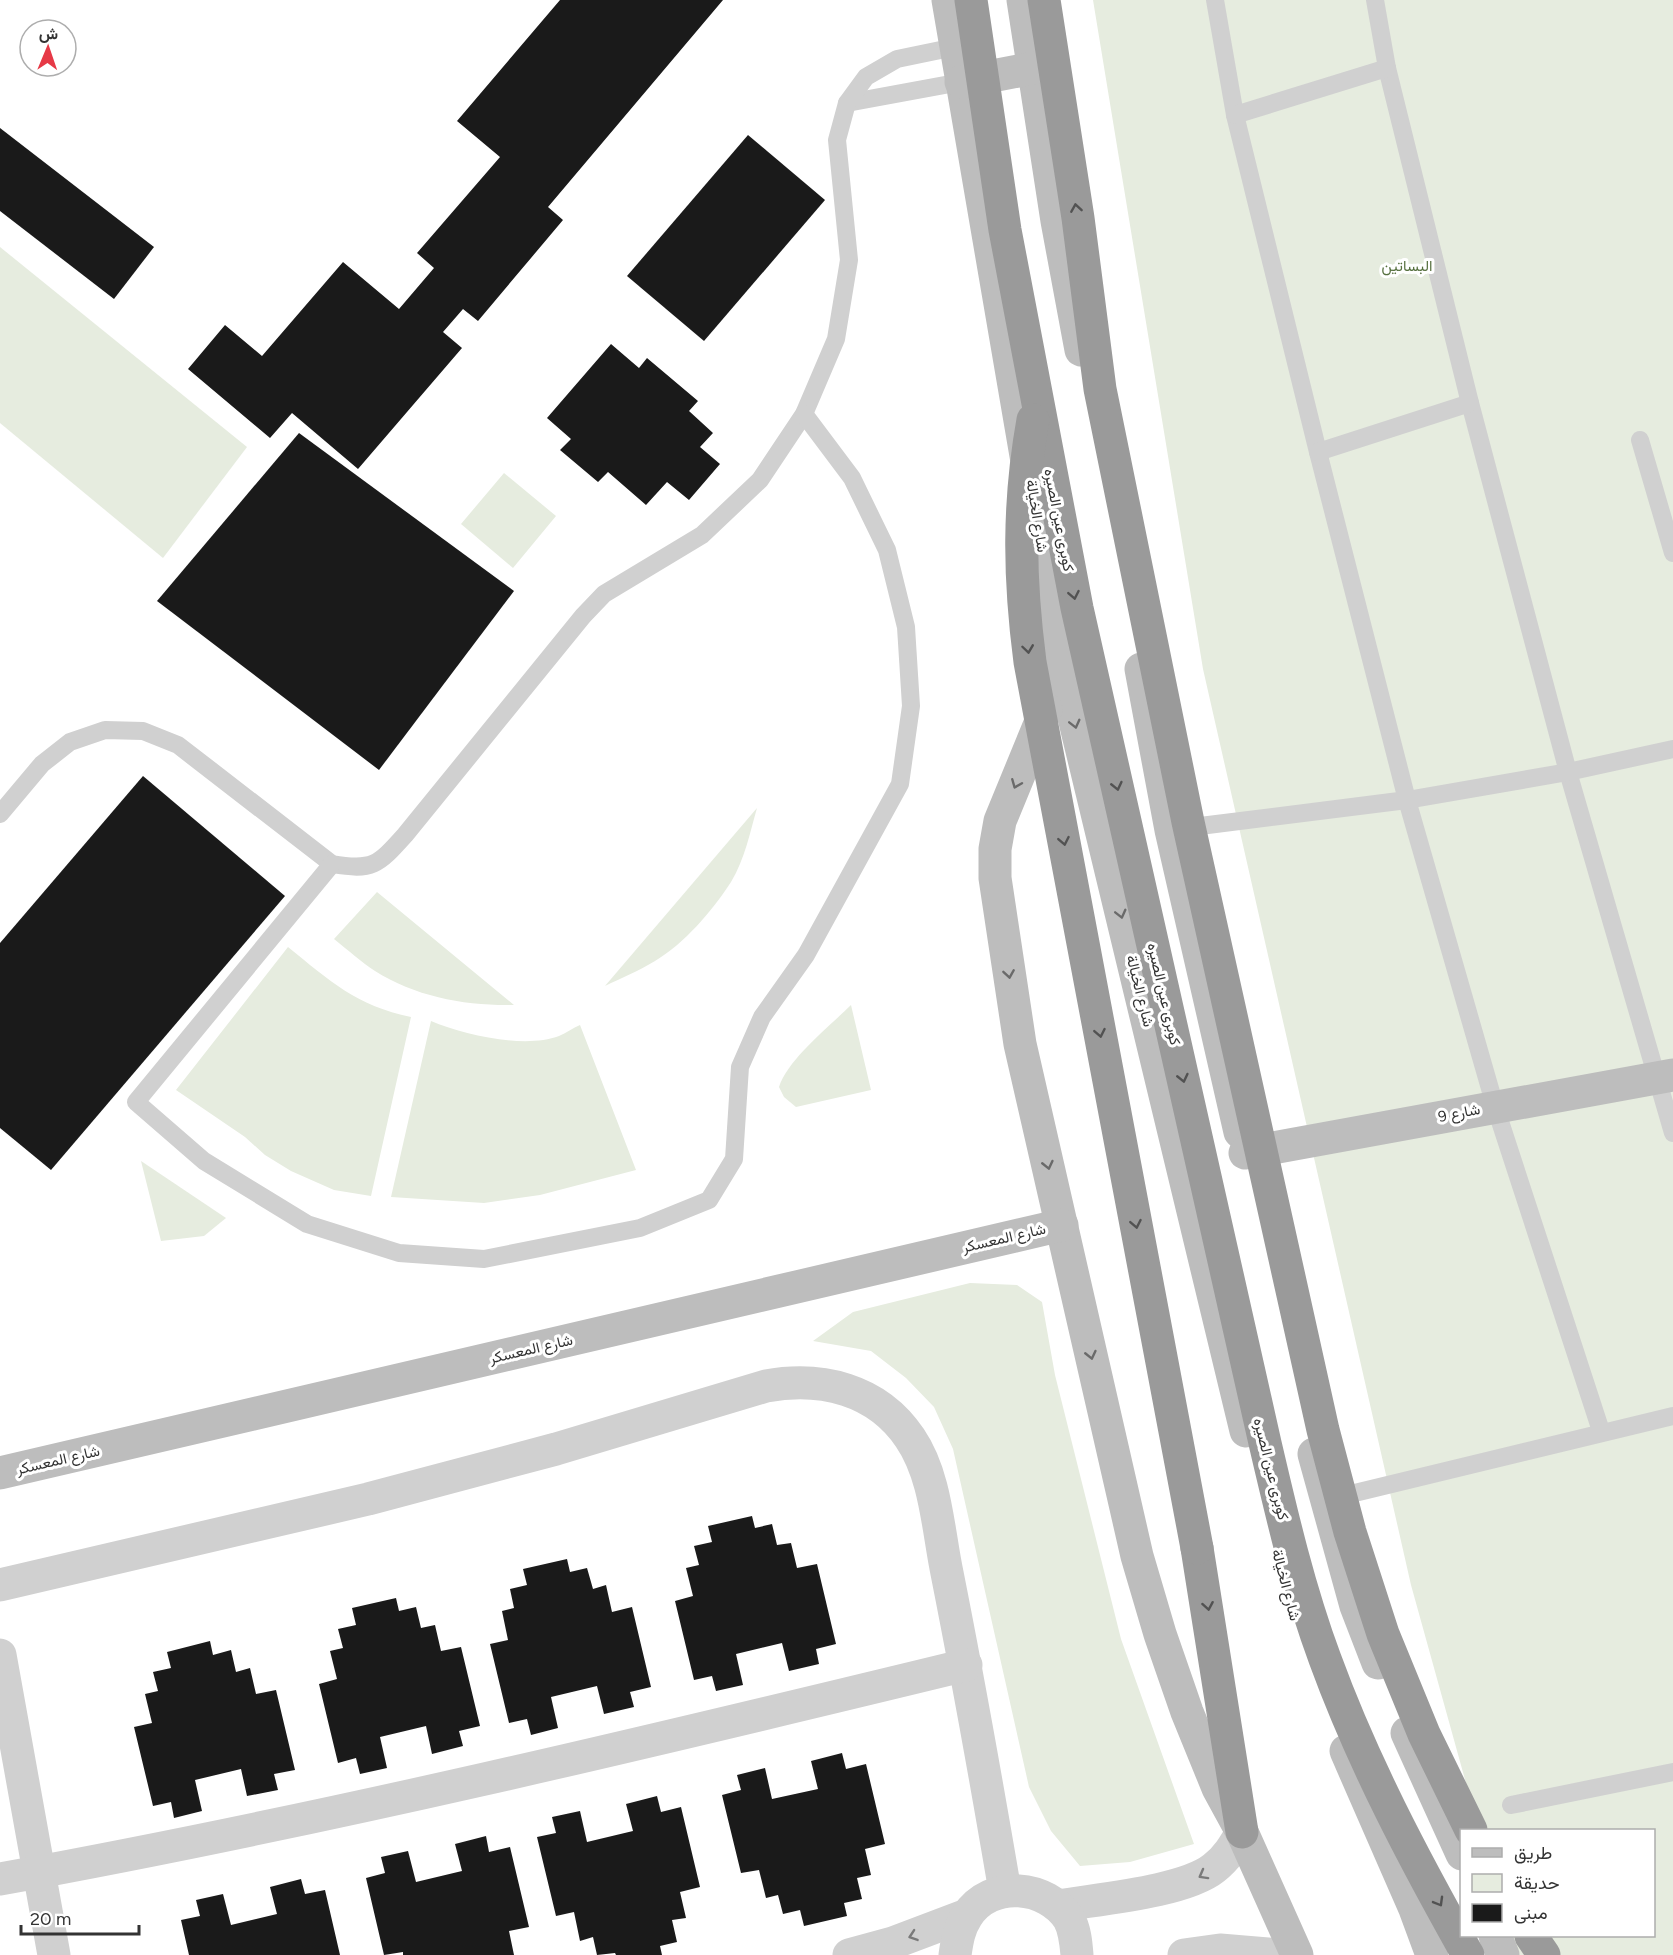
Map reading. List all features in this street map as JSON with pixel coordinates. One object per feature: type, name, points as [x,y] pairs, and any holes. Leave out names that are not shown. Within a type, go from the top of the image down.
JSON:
[{"type":"highway","name":"كوبرى عين الصيره","points":[[971,0],[1005,230],[1036,404],[1077,608],[1292,1553],[1324,1658],[1366,1761],[1415,1861],[1468,1955]]},
{"type":"highway","points":[[1044,0],[1078,218],[1100,389],[1188,822],[1323,1430],[1350,1532],[1383,1634],[1424,1734],[1471,1829]]},
{"type":"highway","points":[[1036,404],[1024,467],[1019,532],[1021,597],[1030,662],[1197,1548],[1242,1833]]},
{"type":"highway","points":[[1532,1937],[1544,1955]]},
{"type":"street","name":"شارع الخيالة","points":[[948,0],[1063,672],[1267,1516],[1297,1627],[1432,1955]]},
{"type":"street","points":[[1023,0],[1057,221],[1171,830],[1324,1500],[1356,1606],[1395,1706],[1460,1852]]},
{"type":"street","points":[[961,82],[1035,68]]},
{"type":"street","points":[[1063,672],[1000,821],[995,849],[995,878],[1020,1044],[1137,1556],[1160,1634],[1214,1777],[1297,1955]]},
{"type":"street","name":"شارع 9","points":[[1245,1153],[1664,1077]]},
{"type":"street","name":"شارع المعسكر","points":[[0,1473],[1062,1225]]},
{"type":"street","points":[[0,1585],[379,1496],[556,1449],[766,1386],[790,1381],[814,1382],[846,1389],[880,1406],[910,1438],[921,1457],[928,1478],[966,1665],[1005,1891]]},
{"type":"street","points":[[0,1655],[37,1872],[54,1955]]},
{"type":"street","points":[[0,1879],[348,1809],[658,1740],[966,1665]]},
{"type":"street","points":[[1058,1906],[1192,1881],[1213,1870],[1230,1854],[1242,1833]]},
{"type":"street","points":[[956,1955],[958,1934],[967,1915],[978,1904],[1005,1891],[1024,1891],[1043,1896],[1058,1906],[1070,1921],[1076,1939],[1077,1955]]},
{"type":"street","points":[[849,1955],[893,1943],[967,1915]]},
{"type":"street","points":[[1497,1937],[1503,1955]]},
{"type":"street","points":[[1184,1955],[1220,1950],[1280,1955]]},
{"type":"lane","points":[[1215,0],[1235,116],[1407,800],[1495,1106],[1601,1431]]},
{"type":"lane","points":[[1375,0],[1387,68],[1470,403],[1568,772],[1664,1077],[1673,1134]]},
{"type":"lane","points":[[0,813],[42,764],[70,742],[105,730],[143,731],[178,745],[332,864],[359,869],[382,860],[583,616],[604,594],[702,535],[760,480],[804,414],[836,339],[849,260],[837,140],[847,103],[867,77],[897,59],[955,46]]},
{"type":"lane","points":[[1235,116],[1387,68]]},
{"type":"lane","points":[[847,103],[961,82]]},
{"type":"lane","points":[[1318,452],[1470,403]]},
{"type":"lane","points":[[332,864],[136,1102],[204,1161],[307,1224],[399,1253],[484,1259],[640,1228],[709,1200],[734,1159],[740,1067],[762,1017],[806,955],[900,784],[911,706],[906,627],[887,550],[852,478],[804,414]]},
{"type":"lane","points":[[1640,440],[1673,553]]},
{"type":"lane","points":[[1171,830],[1407,800],[1568,772],[1673,749]]},
{"type":"lane","points":[[1324,1500],[1601,1431],[1673,1416]]},
{"type":"lane","points":[[1511,1805],[1673,1772]]},
{"type":"green space","name":"البساتين","points":[[1093,0],[1673,0],[1673,1955],[1513,1955],[1507,1937],[1655,1937],[1655,1829],[1479,1829],[1411,1585],[1203,669]]},
{"type":"green space","points":[[0,247],[247,447],[163,558],[0,423]]},
{"type":"green space","points":[[504,473],[556,516],[513,568],[461,524]]},
{"type":"green space","points":[[757,808],[747,845],[736,873],[707,915],[666,954],[605,986]]},
{"type":"green space","points":[[377,892],[514,1005],[460,1002],[407,987],[375,971],[334,939]]},
{"type":"green space","points":[[288,947],[331,981],[359,999],[411,1017],[371,1196],[334,1190],[291,1171],[265,1155],[245,1137],[176,1090]]},
{"type":"green space","points":[[851,1005],[871,1090],[796,1107],[784,1097],[779,1087],[784,1076],[800,1055]]},
{"type":"green space","points":[[431,1021],[460,1031],[512,1041],[545,1040],[559,1036],[580,1025],[636,1170],[540,1195],[484,1203],[391,1197]]},
{"type":"green space","points":[[141,1161],[226,1218],[204,1236],[161,1241]]},
{"type":"green space","points":[[970,1283],[1017,1285],[1042,1302],[1055,1375],[1121,1639],[1194,1844],[1130,1862],[1080,1866],[1051,1831],[1029,1787],[953,1449],[934,1407],[906,1378],[871,1351],[813,1341],[853,1312]]},
{"type":"building","points":[[560,0],[723,0],[548,207],[563,220],[478,321],[463,309],[443,332],[462,348],[358,469],[292,413],[270,438],[188,369],[225,325],[262,356],[343,262],[399,309],[434,268],[417,253],[500,157],[457,121]]},
{"type":"building","points":[[0,128],[154,247],[114,299],[0,211]]},
{"type":"building","points":[[748,135],[825,200],[704,341],[627,276]]},
{"type":"building","points":[[611,344],[639,368],[647,358],[698,401],[689,411],[713,433],[700,447],[720,464],[689,500],[667,482],[646,505],[608,472],[598,482],[560,450],[571,439],[547,418]]},
{"type":"building","points":[[299,433],[514,591],[379,770],[157,601]]},
{"type":"building","points":[[143,776],[285,896],[51,1170],[0,1128],[0,943]]},
{"type":"building","points":[[752,1516],[755,1528],[772,1524],[777,1545],[791,1543],[797,1568],[817,1564],[836,1644],[816,1649],[819,1664],[789,1671],[782,1643],[736,1654],[743,1685],[716,1691],[712,1676],[694,1680],[675,1601],[693,1596],[686,1568],[699,1565],[694,1546],[712,1542],[708,1526]]},
{"type":"building","points":[[567,1559],[570,1572],[587,1568],[593,1589],[606,1585],[612,1612],[632,1607],[651,1687],[630,1692],[634,1707],[604,1714],[597,1686],[551,1697],[558,1728],[531,1735],[527,1719],[509,1723],[490,1644],[508,1640],[502,1611],[514,1608],[510,1589],[527,1585],[523,1569]]},
{"type":"building","points":[[396,1598],[399,1611],[416,1607],[421,1628],[435,1625],[441,1651],[461,1647],[480,1726],[459,1731],[463,1746],[432,1754],[426,1726],[380,1737],[387,1768],[360,1774],[356,1758],[338,1763],[319,1684],[337,1679],[330,1651],[343,1648],[338,1629],[356,1625],[352,1608]]},
{"type":"building","points":[[210,1641],[213,1655],[231,1650],[236,1672],[250,1668],[256,1694],[276,1690],[295,1770],[274,1774],[278,1790],[247,1796],[241,1769],[195,1780],[202,1811],[174,1818],[171,1802],[153,1806],[134,1727],[152,1723],[145,1694],[158,1691],[153,1672],[171,1668],[167,1652]]},
{"type":"building","points":[[842,1753],[846,1769],[866,1764],[885,1844],[865,1849],[871,1875],[857,1878],[862,1899],[844,1903],[847,1916],[804,1926],[800,1910],[783,1914],[778,1895],[766,1898],[759,1870],[741,1873],[722,1795],[741,1790],[737,1775],[765,1768],[772,1799],[818,1789],[811,1761]]},
{"type":"building","points":[[657,1796],[661,1812],[681,1807],[700,1887],[680,1892],[686,1918],[672,1920],[677,1942],[660,1946],[662,1955],[616,1955],[615,1953],[597,1955],[593,1937],[580,1941],[574,1912],[556,1916],[537,1837],[556,1833],[552,1817],[580,1811],[587,1842],[633,1831],[626,1804]]},
{"type":"building","points":[[486,1836],[489,1852],[510,1847],[529,1927],[509,1931],[514,1955],[403,1955],[403,1952],[384,1955],[366,1878],[385,1873],[381,1857],[408,1851],[416,1882],[462,1871],[455,1844]]},
{"type":"building","points":[[301,1879],[305,1894],[325,1890],[340,1955],[189,1955],[181,1920],[200,1916],[196,1900],[223,1894],[231,1925],[277,1914],[270,1887]]}]
